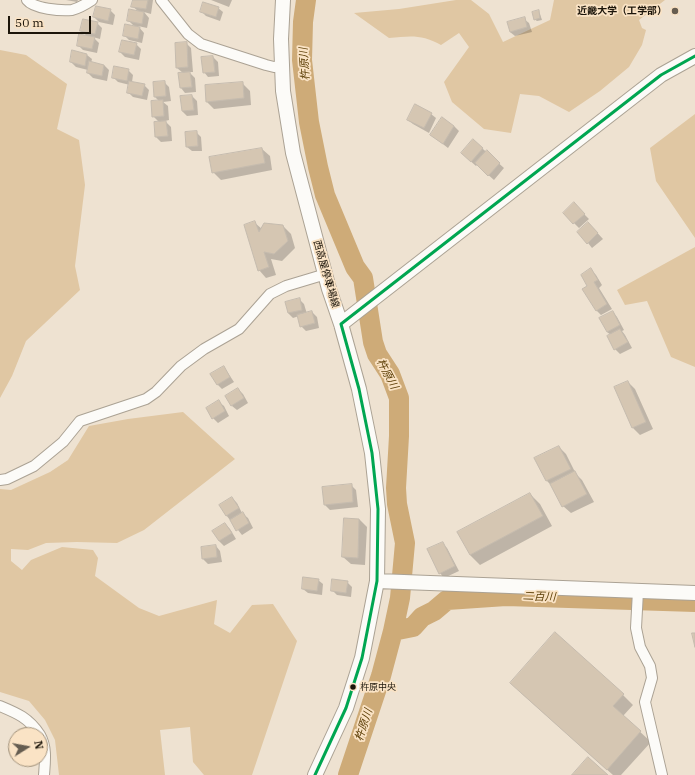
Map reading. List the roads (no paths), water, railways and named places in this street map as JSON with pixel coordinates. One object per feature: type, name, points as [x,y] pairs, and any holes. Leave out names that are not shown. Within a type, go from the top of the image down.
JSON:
[{"type":"main road","name":"西高屋停車場線","points":[[283,0],[281,39],[283,90],[293,153],[329,289],[341,324],[359,389],[372,453],[378,509],[377,581],[362,658],[346,708],[314,775]]},
{"type":"main road","points":[[341,324],[661,75],[695,56]]},
{"type":"main road","points":[[377,581],[695,593]]},
{"type":"street","points":[[27,0],[30,4],[42,8],[72,10],[92,0]]},
{"type":"street","points":[[161,0],[188,34],[201,44],[266,65],[274,67],[282,66]]},
{"type":"street","points":[[0,480],[7,480],[34,466],[63,442],[80,422],[151,396],[169,380],[181,366],[198,353],[240,329],[270,294],[286,286],[326,274]]},
{"type":"street","points":[[638,591],[636,628],[640,647],[650,666],[652,678],[645,702],[662,775]]},
{"type":"street","points":[[0,706],[20,714],[35,727]]},
{"type":"waterway","name":"杵原川","points":[[306,0],[303,22],[302,60],[309,122],[318,167],[325,195],[355,267],[363,278],[373,342],[377,354],[390,374],[399,398],[399,436],[396,488],[397,504],[405,543],[400,598],[381,676],[348,775]]},
{"type":"waterway","name":"二百川","points":[[393,631],[413,627],[422,617],[434,611],[447,600],[506,596],[695,602]]},
{"type":"place","name":"近畿大学（工学部）","points":[[675,11]]},
{"type":"place","name":"杵原中央","points":[[353,687]]}]
